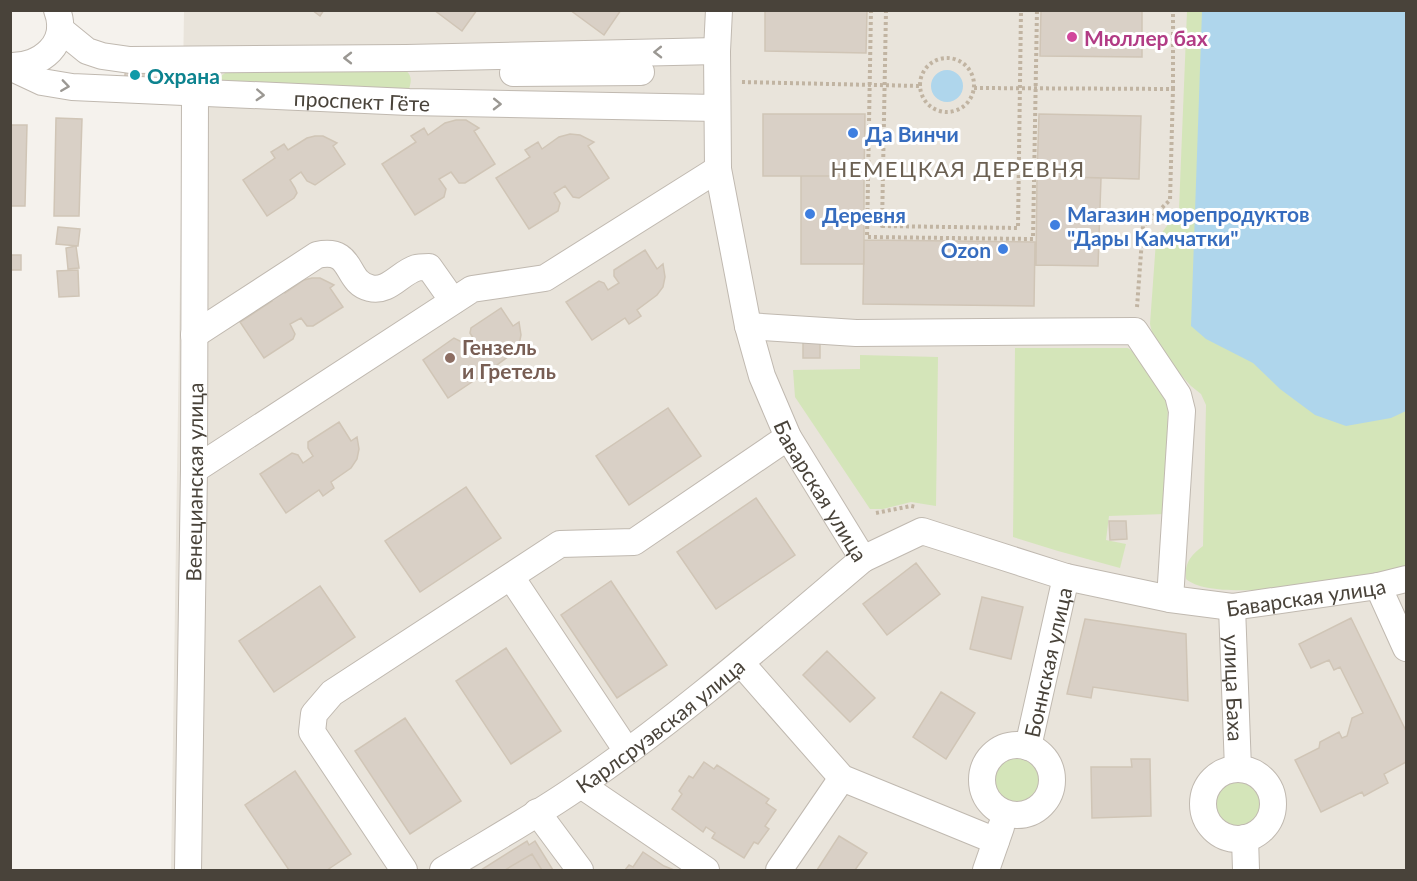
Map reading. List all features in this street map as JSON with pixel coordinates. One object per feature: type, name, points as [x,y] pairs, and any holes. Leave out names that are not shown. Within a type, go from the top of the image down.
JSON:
[{"type":"street","name":"Баварская улица","points":[[719,10],[718,169],[748,326],[762,376],[788,437],[863,559],[922,531],[1066,577],[1170,599],[1232,608],[1378,586],[1407,579]]},
{"type":"street","name":"проспект Гёте","points":[[59,22],[87,51],[102,56],[130,60],[406,58],[717,51]]},
{"type":"street","points":[[10,67],[22,67],[36,63],[47,55],[59,22]]},
{"type":"street","points":[[406,58],[460,73],[641,80],[462,86],[409,102]]},
{"type":"street","name":"проспект Гёте","points":[[10,67],[42,82],[72,87],[409,102],[717,108]]},
{"type":"street","name":"Венецианская улица","points":[[188,870],[194,470],[195,92]]},
{"type":"street","points":[[194,470],[472,289],[545,278],[718,169]]},
{"type":"street","points":[[194,335],[317,255],[328,252],[343,258],[359,285],[373,289],[384,287],[416,268],[429,267],[453,302]]},
{"type":"street","points":[[748,326],[856,333],[1135,331],[1178,395],[1182,411],[1170,599]]},
{"type":"street","points":[[404,870],[312,732],[314,714],[332,693],[560,544],[634,542],[788,437]]},
{"type":"street","name":"Карлсруэвская улица","points":[[443,870],[581,785],[627,751],[741,663],[863,559]]},
{"type":"street","points":[[512,577],[627,751]]},
{"type":"street","name":"Боннская улица","points":[[1028,747],[1066,577]]},
{"type":"street","points":[[1378,586],[1407,648]]},
{"type":"street","name":"улица Баха","points":[[1232,608],[1238,769]]},
{"type":"street","points":[[741,663],[842,778],[996,841]]},
{"type":"street","points":[[1017,745],[1028,747],[1038,752],[1046,760],[1051,771],[1050,793],[1044,803],[1035,810],[1012,815],[992,804],[986,795],[983,784],[984,772],[988,762],[1006,747],[1017,745]]},
{"type":"street","points":[[1238,769],[1259,776],[1267,784],[1272,794],[1271,817],[1265,827],[1245,838],[1222,835],[1207,819],[1204,808],[1204,796],[1209,785],[1227,771],[1238,769]]},
{"type":"street","points":[[779,870],[842,778]]},
{"type":"street","points":[[581,785],[706,870]]},
{"type":"street","points":[[537,812],[580,870]]},
{"type":"street","points":[[986,870],[1006,813]]},
{"type":"street","points":[[1245,838],[1246,870]]},
{"type":"path","points":[[871,10],[867,237],[1033,239],[1037,10]]},
{"type":"path","points":[[886,10],[882,226],[1017,228],[1021,10]]},
{"type":"path","points":[[1135,331],[1143,226],[1170,200],[1173,10]]},
{"type":"path","points":[[940,58],[949,58],[965,64],[971,71],[974,88],[971,98],[965,105],[947,112],[938,111],[929,106],[923,98],[920,86],[924,70],[931,63],[940,58]]},
{"type":"path","points":[[717,81],[920,86]]},
{"type":"path","points":[[974,88],[1173,89]]},
{"type":"shaded area","name":"НЕМЕЦКАЯ ДЕРЕВНЯ","points":[[184,11],[1406,11],[1406,870],[171,870]]},
{"type":"green space","points":[[1187,11],[1406,11],[1406,568],[1327,583],[1259,590],[1203,587],[1186,579],[1189,560],[1203,546],[1206,405],[1201,394],[1168,361],[1154,341],[1150,324],[1156,241],[1179,209]]},
{"type":"green space","points":[[403,68],[410,75],[411,82],[409,89],[401,92],[222,86],[219,80],[228,71]]},
{"type":"green space","points":[[1015,348],[1128,348],[1146,366],[1168,404],[1165,514],[1109,516],[1106,540],[1126,544],[1120,568],[1013,537]]},
{"type":"green space","points":[[860,355],[938,357],[936,506],[911,502],[883,509],[870,509],[795,397],[793,370],[860,369]]},
{"type":"green space","points":[[1017,757],[1026,758],[1033,764],[1039,771],[1039,789],[1033,796],[1026,802],[1017,803],[1008,802],[1001,796],[995,789],[994,780],[995,771],[1001,764],[1008,758]]},
{"type":"green space","points":[[1239,781],[1248,782],[1255,788],[1261,795],[1261,813],[1255,820],[1248,826],[1239,827],[1230,826],[1223,820],[1217,813],[1216,804],[1217,795],[1223,788],[1230,782]]},
{"type":"water","points":[[1202,11],[1406,11],[1406,411],[1391,418],[1346,426],[1315,415],[1280,389],[1253,363],[1206,339],[1191,326]]},
{"type":"water","points":[[947,70],[958,75],[963,86],[958,97],[947,102],[936,97],[931,86],[936,75]]},
{"type":"building","points":[[312,10],[324,10],[320,16]]},
{"type":"building","points":[[434,10],[477,10],[462,31]]},
{"type":"building","points":[[570,10],[621,10],[604,35]]},
{"type":"building","points":[[765,10],[867,10],[866,53],[765,51]]},
{"type":"building","points":[[1041,10],[1142,10],[1142,57],[1040,56]]},
{"type":"building","name":"Охрана","points":[[126,67],[146,69],[145,83],[124,82]]},
{"type":"building","points":[[763,114],[865,114],[864,176],[763,176]]},
{"type":"building","points":[[1039,114],[1141,116],[1139,179],[1037,176]]},
{"type":"building","points":[[56,118],[82,119],[79,216],[54,216]]},
{"type":"building","points":[[466,120],[479,128],[474,131],[495,164],[465,183],[459,183],[451,172],[439,179],[446,189],[444,197],[415,215],[382,164],[416,142],[411,136],[424,128],[428,135],[445,123]]},
{"type":"building","points":[[10,125],[27,125],[25,206],[10,206]]},
{"type":"building","points":[[570,134],[580,135],[594,142],[588,146],[609,178],[579,198],[573,197],[565,186],[554,193],[560,203],[558,211],[529,229],[496,178],[530,157],[525,150],[538,142],[542,149],[559,137]]},
{"type":"building","points":[[323,136],[337,143],[333,146],[345,164],[315,185],[307,181],[301,172],[290,180],[297,193],[294,198],[267,216],[243,180],[275,158],[271,152],[284,144],[288,150],[307,138]]},
{"type":"building","points":[[801,176],[864,176],[864,264],[801,264]]},
{"type":"building","points":[[1037,176],[1101,178],[1098,266],[1036,265]]},
{"type":"building","points":[[58,227],[80,229],[78,246],[56,244]]},
{"type":"building","points":[[864,240],[1035,242],[1034,306],[863,304]]},
{"type":"building","points":[[76,246],[79,268],[68,269],[66,248]]},
{"type":"building","points":[[645,250],[657,269],[663,264],[665,277],[663,287],[657,295],[637,310],[641,316],[629,324],[625,318],[592,340],[566,302],[599,281],[604,283],[608,290],[619,283],[614,276],[614,270]]},
{"type":"building","points":[[10,255],[21,255],[21,270],[10,270]]},
{"type":"building","points":[[78,270],[79,296],[59,297],[57,271]]},
{"type":"building","points":[[320,278],[334,285],[330,288],[343,307],[313,326],[307,326],[301,318],[290,324],[295,334],[293,339],[264,358],[240,322],[272,301],[268,294],[281,286],[285,293],[304,280]]},
{"type":"building","points":[[501,308],[513,326],[519,322],[521,335],[519,345],[513,353],[493,368],[497,374],[485,382],[481,376],[448,398],[423,360],[454,338],[460,341],[465,348],[475,341],[470,333],[471,328]]},
{"type":"building","points":[[820,339],[820,358],[803,358],[803,340]]},
{"type":"building","points":[[668,408],[701,456],[629,505],[596,456]]},
{"type":"building","points":[[339,422],[351,441],[357,437],[359,449],[357,459],[351,468],[331,482],[334,488],[323,496],[319,490],[286,513],[260,474],[292,453],[298,455],[303,463],[313,456],[308,448],[308,442]]},
{"type":"building","points":[[466,487],[501,538],[420,592],[385,541]]},
{"type":"building","points":[[756,498],[795,555],[716,609],[677,552]]},
{"type":"building","points":[[1109,521],[1126,521],[1127,539],[1110,540]]},
{"type":"building","points":[[916,563],[940,594],[887,635],[863,604]]},
{"type":"building","points":[[611,581],[667,665],[617,698],[561,615]]},
{"type":"building","points":[[320,586],[355,637],[274,692],[239,641]]},
{"type":"building","points":[[982,597],[1023,607],[1011,659],[970,649]]},
{"type":"building","points":[[1351,618],[1406,731],[1406,762],[1384,774],[1388,783],[1364,796],[1362,792],[1321,812],[1295,760],[1319,748],[1320,742],[1339,732],[1342,738],[1347,736],[1352,718],[1363,713],[1340,667],[1334,670],[1329,660],[1311,668],[1299,644]]},
{"type":"building","points":[[1085,619],[1186,634],[1188,701],[1093,687],[1091,698],[1067,694]]},
{"type":"building","points":[[506,648],[561,731],[511,764],[456,681]]},
{"type":"building","points":[[827,651],[875,698],[850,722],[803,675]]},
{"type":"building","points":[[941,692],[975,713],[946,759],[913,737]]},
{"type":"building","points":[[405,718],[461,801],[410,834],[355,751]]},
{"type":"building","points":[[1131,759],[1150,759],[1151,816],[1092,818],[1091,767],[1132,767]]},
{"type":"building","points":[[704,762],[714,769],[717,765],[769,799],[766,803],[776,810],[765,826],[769,829],[758,844],[754,842],[744,858],[712,838],[715,833],[706,827],[703,832],[672,809],[682,794],[679,791],[689,776],[693,778]]},
{"type":"building","points":[[295,771],[351,854],[327,870],[289,870],[245,805]]},
{"type":"building","points":[[839,836],[867,853],[855,870],[817,870]]},
{"type":"building","points":[[527,841],[529,845],[535,841],[553,870],[481,870]]},
{"type":"building","points":[[643,852],[674,870],[625,870],[629,865],[633,867]]},
{"type":"building","points":[[532,854],[542,870],[505,870]]},
{"type":"place","name":"Мюллер бах","points":[[1072,37]]},
{"type":"place","name":"Охрана","points":[[135,75]]},
{"type":"place","name":"Да Винчи","points":[[853,133]]},
{"type":"place","name":"Деревня","points":[[810,214]]},
{"type":"place","name":"Магазин морепродуктов \"Дары Камчатки\"","points":[[1055,225]]},
{"type":"place","name":"Ozon","points":[[1003,249]]},
{"type":"place","name":"Гензель и Гретель","points":[[450,358]]},
{"type":"district","name":"НЕМЕЦКАЯ ДЕРЕВНЯ","points":[[958,168]]}]
